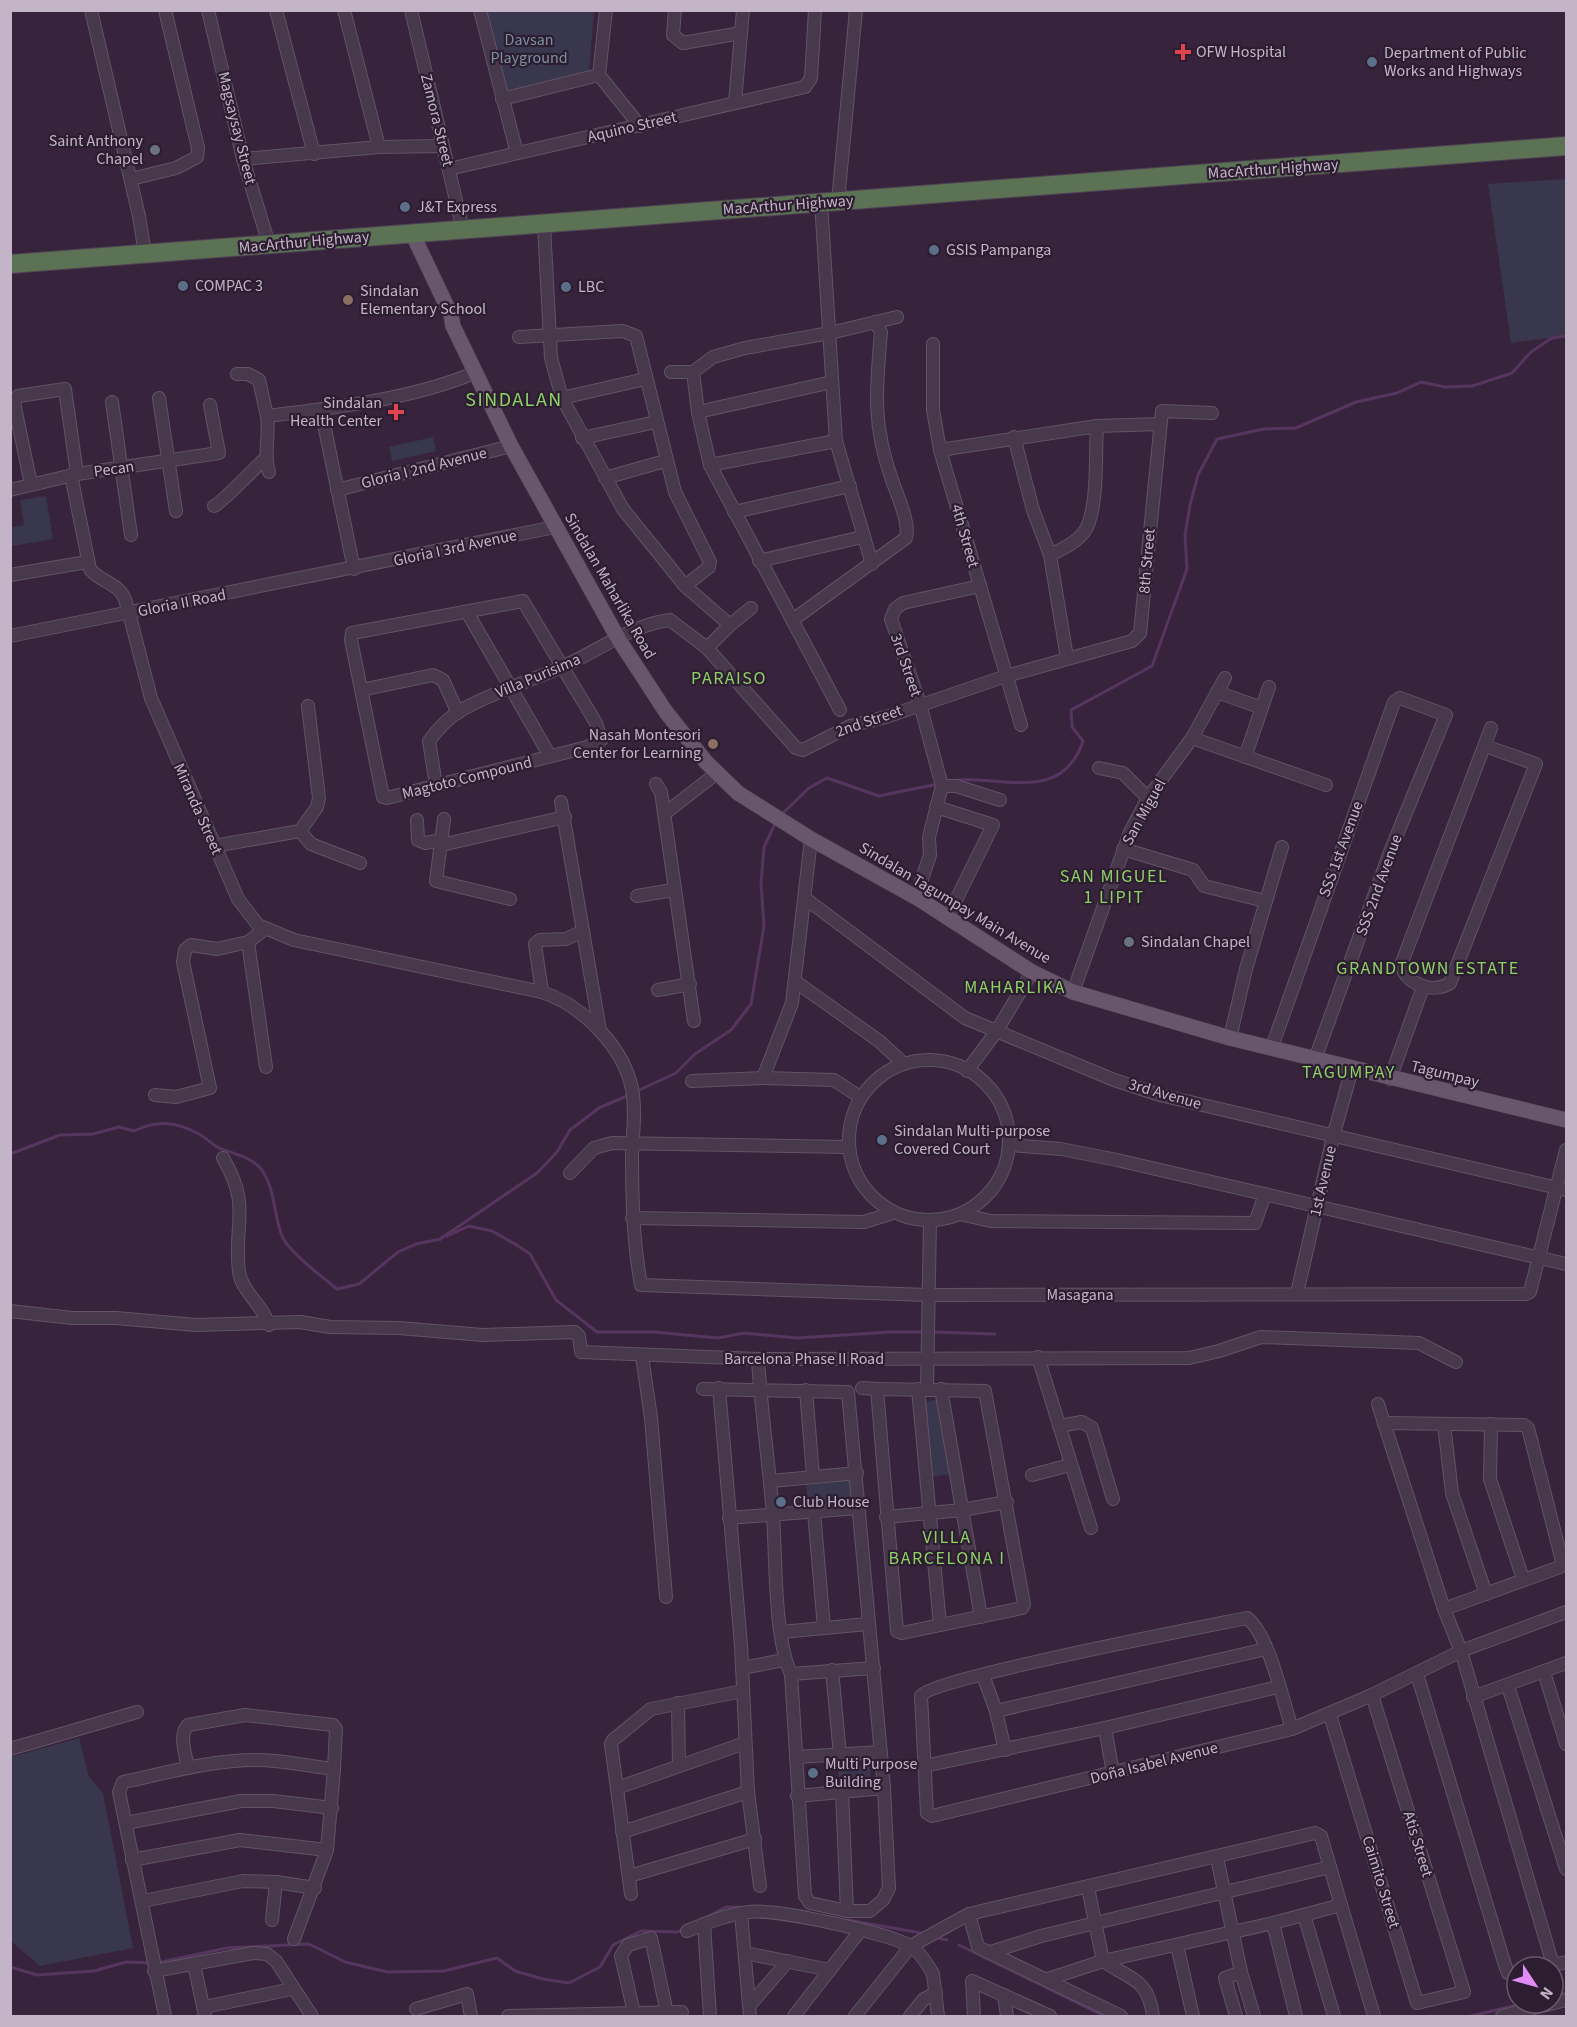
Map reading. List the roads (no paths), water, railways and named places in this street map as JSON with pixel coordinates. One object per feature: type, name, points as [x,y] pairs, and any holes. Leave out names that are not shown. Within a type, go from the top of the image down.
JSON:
[{"type":"highway","name":"MacArthur Highway","points":[[10,264],[1566,146]]},
{"type":"main road","name":"Sindalan Maharlika Road","points":[[408,234],[444,320],[453,326],[511,446],[619,640],[666,712],[717,773],[738,793],[788,825]]},
{"type":"main road","name":"Sindalan Tagumpay Main Avenue","points":[[788,825],[919,898],[1032,972],[1073,992],[1230,1038],[1316,1059]]},
{"type":"main road","name":"Tagumpay","points":[[1316,1059],[1566,1120]]},
{"type":"street","points":[[91,10],[131,179],[145,254]]},
{"type":"street","points":[[131,179],[176,168],[197,158],[198,148],[165,10]]},
{"type":"street","name":"Magsaysay Street","points":[[208,10],[243,159],[268,244]]},
{"type":"street","points":[[276,10],[314,154]]},
{"type":"street","points":[[344,10],[379,147]]},
{"type":"street","name":"Zamora Street","points":[[411,10],[441,147],[449,169],[463,230]]},
{"type":"street","points":[[480,10],[517,153]]},
{"type":"street","points":[[606,10],[599,75],[640,126]]},
{"type":"street","points":[[675,10],[674,35],[683,43],[741,33]]},
{"type":"street","points":[[735,102],[743,10]]},
{"type":"street","name":"Aquino Street","points":[[449,169],[805,87],[811,78],[815,10]]},
{"type":"street","points":[[856,10],[830,202],[830,333],[836,441],[862,537],[872,564]]},
{"type":"street","points":[[502,99],[599,75]]},
{"type":"street","points":[[243,159],[379,147],[441,147]]},
{"type":"street","points":[[544,225],[551,358],[562,398],[623,509],[685,586],[730,625]]},
{"type":"street","points":[[671,372],[693,372],[713,357],[745,348],[830,333],[897,317]]},
{"type":"street","points":[[794,620],[903,542],[907,534],[881,448],[876,422],[881,332],[875,322]]},
{"type":"street","points":[[519,337],[550,334],[631,333],[636,336],[665,461],[675,492],[710,562],[709,567],[685,586]]},
{"type":"street","name":"4th Street","points":[[933,344],[933,410],[940,450],[1021,725]]},
{"type":"street","points":[[693,372],[698,412],[710,465],[840,710]]},
{"type":"street","points":[[267,416],[321,410],[422,389],[474,373]]},
{"type":"street","points":[[237,374],[248,374],[259,380],[270,434],[265,459],[269,472]]},
{"type":"street","points":[[562,398],[645,379]]},
{"type":"street","points":[[698,412],[832,382]]},
{"type":"street","points":[[10,575],[87,562],[65,389],[18,396],[14,403],[31,484]]},
{"type":"street","points":[[159,398],[176,511]]},
{"type":"street","points":[[112,402],[131,535]]},
{"type":"street","name":"Pecan","points":[[10,490],[74,474],[122,469],[219,453],[210,405]]},
{"type":"street","points":[[321,410],[354,569]]},
{"type":"street","name":"8th Street","points":[[1067,658],[1109,649],[1132,641],[1140,633],[1162,411],[1212,413]]},
{"type":"street","points":[[582,438],[656,422]]},
{"type":"street","points":[[940,450],[1097,426],[1160,424]]},
{"type":"street","points":[[1050,555],[1068,546],[1086,529],[1093,496],[1097,426]]},
{"type":"street","points":[[1014,437],[1033,510],[1050,555],[1067,658]]},
{"type":"street","points":[[710,465],[836,441]]},
{"type":"street","name":"Gloria I 2nd Avenue","points":[[337,490],[511,446]]},
{"type":"street","points":[[214,506],[220,504],[226,495],[265,459]]},
{"type":"street","points":[[605,478],[665,461]]},
{"type":"street","points":[[734,512],[850,486]]},
{"type":"street","name":"Gloria I 3rd Avenue","points":[[354,569],[555,527]]},
{"type":"street","points":[[759,561],[862,537]]},
{"type":"street","name":"Miranda Street","points":[[87,562],[94,574],[113,583],[123,592],[151,699],[238,899],[251,918],[265,929],[294,940],[542,992],[566,1002],[600,1031]]},
{"type":"street","name":"Gloria II Road","points":[[10,636],[128,610],[354,569]]},
{"type":"street","name":"3rd Street","points":[[940,781],[920,704],[891,619],[892,614],[903,603],[980,586]]},
{"type":"street","points":[[458,712],[443,680],[433,675],[361,690],[351,640],[352,633],[523,601],[563,667]]},
{"type":"street","points":[[707,648],[751,608]]},
{"type":"street","points":[[467,612],[550,756]]},
{"type":"street","name":"2nd Street","points":[[619,640],[652,622],[670,620],[707,648],[796,748],[803,750],[850,726],[886,717],[920,704],[1067,658]]},
{"type":"street","name":"Villa Purisima","points":[[436,785],[429,741],[438,729],[458,712],[509,687],[563,667],[619,640]]},
{"type":"street","name":"Magtoto Compound","points":[[361,690],[383,797],[587,747],[602,740],[596,723],[563,667]]},
{"type":"street","name":"San Miguel","points":[[1073,992],[1123,849],[1148,798],[1192,738],[1225,678]]},
{"type":"street","points":[[1245,757],[1269,687]]},
{"type":"street","points":[[1217,692],[1262,708]]},
{"type":"street","name":"SSS 1st Avenue","points":[[1272,1047],[1394,702],[1401,698],[1445,713]]},
{"type":"street","points":[[214,846],[300,831],[318,807],[319,798],[308,706]]},
{"type":"street","name":"SSS 2nd Avenue","points":[[1316,1059],[1390,852],[1446,717],[1445,713]]},
{"type":"street","points":[[1485,746],[1536,764],[1450,983],[1445,987],[1423,987],[1407,976],[1401,965],[1491,729]]},
{"type":"street","points":[[1192,738],[1326,785]]},
{"type":"street","points":[[1099,768],[1123,773],[1148,798]]},
{"type":"street","points":[[664,814],[717,773]]},
{"type":"street","points":[[919,898],[920,885],[930,855],[929,837],[940,781],[1000,800]]},
{"type":"street","points":[[656,784],[661,792],[673,890],[690,984],[693,1021]]},
{"type":"street","points":[[561,801],[600,1031],[616,1053],[632,1094],[632,1218],[864,1222],[890,1214],[930,1220],[960,1214],[982,1200],[995,1183],[1007,1163],[1011,1145],[1007,1119],[997,1099],[984,1083],[967,1071],[951,1064],[903,1063],[887,1070],[860,1097],[854,1114],[848,1147],[858,1174],[873,1199],[890,1214]]},
{"type":"street","points":[[936,807],[993,825],[948,916]]},
{"type":"street","points":[[417,820],[418,840],[425,843],[441,843],[565,817]]},
{"type":"street","points":[[444,819],[436,881],[510,899]]},
{"type":"street","points":[[300,831],[311,844],[360,863]]},
{"type":"street","points":[[763,1078],[786,1020],[796,982],[812,838]]},
{"type":"street","points":[[1230,1038],[1265,901],[1282,847]]},
{"type":"street","points":[[1123,849],[1193,870],[1204,886],[1265,901]]},
{"type":"street","points":[[637,896],[673,890]]},
{"type":"street","name":"3rd Avenue","points":[[806,898],[965,1018],[996,1032],[1160,1095],[1562,1189]]},
{"type":"street","points":[[155,1095],[176,1097],[210,1088],[183,962],[187,947],[195,945],[217,949],[248,942],[265,929]]},
{"type":"street","points":[[542,992],[535,944],[540,940],[566,939],[583,931]]},
{"type":"street","points":[[248,942],[266,1067]]},
{"type":"street","points":[[967,1071],[996,1032],[1032,972]]},
{"type":"street","points":[[796,982],[879,1041],[903,1063]]},
{"type":"street","points":[[658,990],[690,984]]},
{"type":"street","points":[[1390,1078],[1423,987]]},
{"type":"street","name":"1st Avenue","points":[[1297,1293],[1333,1137],[1353,1069]]},
{"type":"street","points":[[692,1081],[763,1078],[834,1080],[860,1097]]},
{"type":"street","points":[[570,1173],[594,1148],[612,1143],[848,1147]]},
{"type":"street","points":[[1011,1145],[1061,1149],[1318,1205],[1566,1264]]},
{"type":"street","points":[[1540,1259],[1562,1189],[1566,1150]]},
{"type":"street","points":[[10,1311],[72,1318],[116,1318],[196,1325],[269,1324],[266,1313],[241,1278],[241,1199],[234,1177],[223,1158]]},
{"type":"street","points":[[960,1214],[991,1221],[1255,1223],[1258,1220],[1265,1194]]},
{"type":"street","name":"Masagana","points":[[632,1218],[641,1286],[649,1288],[928,1295],[1530,1292],[1540,1259]]},
{"type":"street","points":[[930,1220],[928,1359],[922,1389],[940,1625]]},
{"type":"street","name":"Barcelona Phase II Road","points":[[269,1324],[300,1322],[330,1327],[399,1328],[483,1335],[575,1332],[579,1336],[581,1352],[680,1358],[1189,1358],[1219,1352],[1261,1337],[1419,1343],[1456,1362]]},
{"type":"street","points":[[642,1356],[651,1418],[666,1597]]},
{"type":"street","points":[[1038,1358],[1091,1528]]},
{"type":"street","points":[[703,1389],[760,1389],[848,1392],[884,1788],[889,1888],[883,1900],[870,1911],[847,1911],[806,1900],[797,1796],[791,1674],[784,1660],[781,1632],[771,1481],[760,1389],[758,1359]]},
{"type":"street","points":[[862,1388],[985,1391],[1007,1502],[1024,1604],[1022,1608],[902,1633],[897,1631],[877,1389]]},
{"type":"street","points":[[719,1389],[742,1668],[748,1792],[760,1886]]},
{"type":"street","points":[[941,1389],[981,1617]]},
{"type":"street","points":[[806,1390],[813,1476]]},
{"type":"street","points":[[1378,1404],[1444,1609],[1461,1651],[1546,1955]]},
{"type":"street","points":[[1059,1426],[1082,1422],[1092,1428],[1113,1499]]},
{"type":"street","points":[[1384,1423],[1524,1425],[1528,1428],[1562,1561],[1560,1567],[1444,1609]]},
{"type":"street","points":[[1444,1424],[1452,1493],[1486,1594]]},
{"type":"street","points":[[1491,1424],[1490,1479],[1522,1579]]},
{"type":"street","points":[[1032,1475],[1070,1465]]},
{"type":"street","points":[[771,1481],[857,1473]]},
{"type":"street","points":[[886,1517],[962,1510],[1007,1502]]},
{"type":"street","points":[[729,1518],[859,1508]]},
{"type":"street","points":[[814,1512],[824,1628]]},
{"type":"street","name":"Doña Isabel Avenue","points":[[924,1766],[927,1813],[932,1816],[1113,1773],[1292,1730],[1330,1715],[1461,1651],[1566,1612]]},
{"type":"street","points":[[1278,1687],[1105,1728],[924,1766],[921,1696],[924,1691],[983,1675],[1247,1618],[1256,1624],[1266,1649],[1292,1730]]},
{"type":"street","points":[[781,1632],[868,1624]]},
{"type":"street","points":[[996,1711],[1266,1649]]},
{"type":"street","points":[[742,1668],[784,1660]]},
{"type":"street","points":[[1473,1697],[1566,1663]]},
{"type":"street","points":[[791,1674],[874,1668]]},
{"type":"street","points":[[832,1670],[840,1755]]},
{"type":"street","points":[[1544,1672],[1566,1744]]},
{"type":"street","points":[[1417,1674],[1505,1965]]},
{"type":"street","points":[[983,1675],[996,1711],[1005,1750]]},
{"type":"street","points":[[1508,1686],[1566,1869]]},
{"type":"street","points":[[631,1894],[611,1744],[613,1740],[651,1709],[742,1691]]},
{"type":"street","name":"Atis Street","points":[[1372,1695],[1464,1992]]},
{"type":"street","points":[[678,1703],[679,1766]]},
{"type":"street","points":[[10,1749],[137,1712]]},
{"type":"street","points":[[188,1768],[182,1734],[188,1725],[245,1715],[333,1725],[336,1729],[332,1808],[327,1850],[315,1888],[294,1939]]},
{"type":"street","name":"Caimito Street","points":[[1330,1715],[1417,2003],[1464,1992]]},
{"type":"street","points":[[1105,1728],[1113,1773]]},
{"type":"street","points":[[617,1788],[745,1743]]},
{"type":"street","points":[[796,1757],[881,1752]]},
{"type":"street","points":[[165,2016],[150,1952],[143,1900],[118,1792],[123,1782],[188,1768],[258,1760],[334,1769]]},
{"type":"street","points":[[797,1796],[884,1788]]},
{"type":"street","points":[[622,1832],[748,1792]]},
{"type":"street","points":[[842,1792],[847,1911]]},
{"type":"street","points":[[126,1823],[241,1801],[273,1801],[332,1808]]},
{"type":"street","points":[[855,2016],[911,1946],[969,1914],[1319,1833],[1374,2016]]},
{"type":"street","points":[[629,1876],[755,1839]]},
{"type":"street","points":[[132,1860],[240,1840],[327,1850]]},
{"type":"street","points":[[1217,1858],[1241,1972],[1254,2016]]},
{"type":"street","points":[[991,1952],[1094,1924],[1226,1894],[1330,1867]]},
{"type":"street","points":[[143,1900],[243,1881],[276,1882],[315,1888]]},
{"type":"street","points":[[272,1920],[276,1882]]},
{"type":"street","points":[[1088,1888],[1103,1961],[1142,1984],[1151,2003],[1153,2016]]},
{"type":"street","points":[[1048,1979],[1103,1961],[1177,1946],[1341,1905]]},
{"type":"street","points":[[687,1931],[741,1913],[781,1912],[911,1946],[933,1974],[938,2016]]},
{"type":"street","points":[[741,1913],[750,2011]]},
{"type":"street","points":[[969,1914],[975,1942],[986,1951],[1121,2016]]},
{"type":"street","points":[[1304,1915],[1334,2016]]},
{"type":"street","points":[[1273,1923],[1296,2016]]},
{"type":"street","points":[[704,1924],[710,2016]]},
{"type":"street","points":[[794,2016],[860,1931]]},
{"type":"street","points":[[634,2013],[621,1956],[628,1945],[651,1938],[667,2013]]},
{"type":"street","points":[[1177,1946],[1193,2016]]},
{"type":"street","points":[[154,1968],[194,1964],[253,1953],[267,1954],[276,1961],[292,1989],[312,2016]]},
{"type":"street","points":[[746,1953],[830,1970]]},
{"type":"street","points":[[750,2011],[788,1961]]},
{"type":"street","points":[[194,1964],[204,2012],[292,1989]]},
{"type":"street","points":[[1236,2016],[1225,1978],[1241,1972]]},
{"type":"street","points":[[974,2016],[972,1981],[1050,2016]]},
{"type":"street","points":[[910,2016],[924,1999],[936,1993]]},
{"type":"street","points":[[416,2009],[467,1994],[471,2016]]},
{"type":"street","points":[[1004,1995],[1007,2016]]},
{"type":"street","points":[[508,2016],[682,2012]]},
{"type":"waterway","points":[[957,780],[1031,782],[1047,779],[1062,772],[1074,760],[1083,741],[1072,727],[1071,710],[1152,666],[1187,569],[1185,535],[1198,475],[1217,439],[1264,429],[1296,428],[1356,402],[1397,393],[1421,382],[1445,387],[1472,386],[1512,373],[1531,352],[1552,338],[1566,336]]},
{"type":"waterway","points":[[782,814],[809,788],[827,778],[879,796],[938,784]]},
{"type":"waterway","points":[[635,1092],[676,1073],[695,1054],[731,1030],[751,1004],[764,926],[761,883],[764,847],[776,822]]},
{"type":"waterway","points":[[440,1239],[537,1173],[557,1152],[570,1130],[599,1108],[629,1095]]},
{"type":"waterway","points":[[10,1154],[60,1135],[93,1134],[119,1127],[134,1131],[158,1124],[182,1126],[201,1135],[217,1147],[258,1165],[267,1179],[279,1228],[286,1243],[303,1261],[337,1289],[359,1284],[398,1252],[416,1244],[441,1239]]},
{"type":"waterway","points":[[447,1236],[469,1226],[492,1231],[515,1244],[530,1254],[556,1300],[597,1332],[654,1332],[718,1338],[744,1333],[797,1338],[926,1332]]},
{"type":"waterway","points":[[933,1332],[995,1334]]},
{"type":"waterway","points":[[707,1917],[726,1907],[740,1907]]},
{"type":"waterway","points":[[780,1908],[809,1912]]},
{"type":"waterway","points":[[848,1920],[921,1933]]},
{"type":"waterway","points":[[157,1963],[227,1948],[309,1944],[345,1962],[388,1972],[444,1971],[497,1958],[515,1971],[569,1983],[600,1967],[613,1945],[641,1931],[678,1932],[683,1929]]},
{"type":"waterway","points":[[937,1938],[947,1940]]},
{"type":"waterway","points":[[959,1945],[1104,2016]]},
{"type":"waterway","points":[[10,1967],[37,1975],[94,1971],[126,1962],[150,1963]]},
{"type":"waterway","points":[[1471,2016],[1505,2008]]},
{"type":"place","name":"OFW Hospital","points":[[1183,52]]},
{"type":"place","name":"Department of Public Works and Highways","points":[[1372,62]]},
{"type":"place","name":"Saint Anthony Chapel","points":[[155,150]]},
{"type":"place","name":"J&T Express","points":[[405,207]]},
{"type":"place","name":"GSIS Pampanga","points":[[934,250]]},
{"type":"place","name":"COMPAC 3","points":[[183,286]]},
{"type":"place","name":"LBC","points":[[566,287]]},
{"type":"place","name":"Sindalan Elementary School","points":[[348,300]]},
{"type":"place","name":"Sindalan Health Center","points":[[396,412]]},
{"type":"place","name":"Nasah Montesori Center for Learning","points":[[713,744]]},
{"type":"place","name":"Sindalan Chapel","points":[[1129,942]]},
{"type":"place","name":"Sindalan Multi-purpose Covered Court","points":[[882,1140]]},
{"type":"place","name":"Club House","points":[[781,1502]]},
{"type":"place","name":"Multi Purpose Building","points":[[813,1773]]},
{"type":"district","name":"SINDALAN","points":[[514,400]]},
{"type":"district","name":"PARAISO","points":[[729,678]]},
{"type":"district","name":"SAN MIGUEL 1 LIPIT","points":[[1114,886]]},
{"type":"district","name":"GRANDTOWN ESTATE","points":[[1428,968]]},
{"type":"district","name":"MAHARLIKA","points":[[1015,987]]},
{"type":"district","name":"TAGUMPAY","points":[[1349,1072]]},
{"type":"district","name":"VILLA BARCELONA I","points":[[947,1547]]},
{"type":"park label","name":"Davsan Playground","points":[[529,49]]}]
